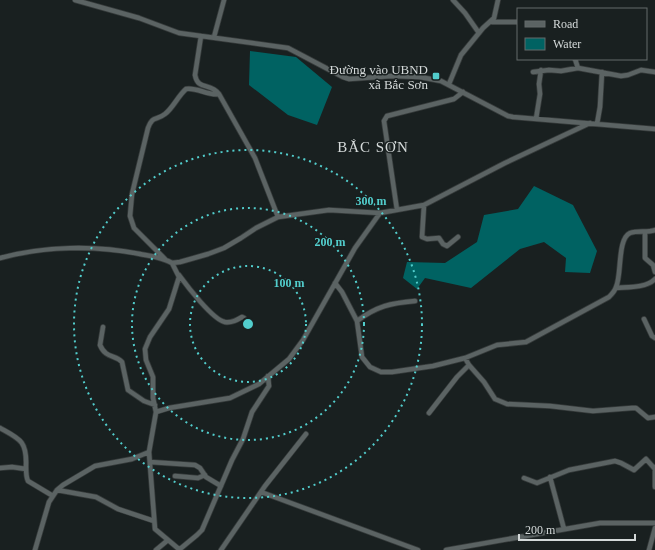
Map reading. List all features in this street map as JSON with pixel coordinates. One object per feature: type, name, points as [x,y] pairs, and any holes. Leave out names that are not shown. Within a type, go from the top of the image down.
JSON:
[{"type":"street","points":[[75,0],[139,18],[179,33],[288,48],[342,77],[350,79],[392,76],[420,77],[441,81],[508,116],[655,128]]},
{"type":"street","points":[[214,37],[224,0]]},
{"type":"street","points":[[453,0],[468,17],[479,33]]},
{"type":"street","points":[[449,84],[461,55],[479,33],[492,22],[496,15],[498,0]]},
{"type":"street","points":[[492,22],[517,22]]},
{"type":"street","points":[[201,36],[196,78],[200,85],[212,87],[219,94],[255,158],[278,216]]},
{"type":"street","points":[[575,60],[578,68]]},
{"type":"street","points":[[533,72],[541,70],[564,71],[578,68],[624,76],[641,70],[655,72]]},
{"type":"street","points":[[536,119],[540,94],[538,84],[541,70]]},
{"type":"street","points":[[597,124],[600,107],[602,72]]},
{"type":"street","points":[[219,94],[192,88],[186,89],[164,114],[151,122],[148,128],[132,194],[130,216],[134,228],[164,258],[172,263],[178,274],[211,313],[223,322],[232,322],[242,317],[244,318]]},
{"type":"street","points":[[397,210],[384,121],[385,118],[387,116],[454,99],[463,92]]},
{"type":"street","points":[[172,263],[208,254],[224,248],[278,216],[329,210],[380,213],[424,205],[504,163],[590,123]]},
{"type":"street","points":[[424,205],[422,237],[427,239],[439,238],[443,244],[447,246],[458,237]]},
{"type":"street","points":[[156,412],[230,398],[259,384],[289,358],[303,340],[355,248],[380,213]]},
{"type":"street","points":[[335,283],[342,292],[357,321],[362,357],[365,363],[375,370],[392,372],[433,366],[465,358],[497,345],[526,342],[609,297],[616,288],[624,239],[629,234],[655,230]]},
{"type":"street","points":[[645,232],[645,258],[654,265],[655,272]]},
{"type":"street","points":[[0,258],[11,255],[71,247],[120,250],[164,258]]},
{"type":"street","points":[[178,274],[178,281],[171,304],[150,337],[145,349],[146,360],[153,377],[153,398],[156,412],[149,452],[155,529],[180,549],[202,530],[232,460],[244,439],[252,412],[270,386],[268,376]]},
{"type":"street","points":[[616,288],[641,286],[655,279]]},
{"type":"street","points":[[357,321],[389,304],[415,301]]},
{"type":"street","points":[[644,319],[652,336],[655,338]]},
{"type":"street","points":[[104,327],[100,345],[101,348],[107,355],[119,359],[122,362],[128,390],[144,401],[155,405]]},
{"type":"street","points":[[465,358],[469,365],[482,378],[495,399],[507,404],[550,406],[593,411],[632,408],[638,410],[648,418],[655,417]]},
{"type":"street","points":[[429,413],[457,377],[469,365]]},
{"type":"street","points":[[0,428],[17,438],[24,445],[28,481],[53,496]]},
{"type":"street","points":[[221,550],[261,492],[306,434]]},
{"type":"street","points":[[35,550],[47,509],[57,490],[95,466],[132,458],[149,452]]},
{"type":"street","points":[[524,478],[537,482],[569,470],[614,461],[621,462],[634,470],[646,459],[655,468],[655,487]]},
{"type":"street","points":[[150,462],[195,465],[200,468],[205,475],[221,486]]},
{"type":"street","points":[[0,468],[12,467],[26,469]]},
{"type":"street","points":[[175,476],[198,478],[205,475]]},
{"type":"street","points":[[550,477],[564,529]]},
{"type":"street","points":[[57,490],[96,497],[118,509],[154,521]]},
{"type":"street","points":[[261,492],[418,550]]},
{"type":"street","points":[[446,550],[600,523],[655,523]]},
{"type":"street","points":[[649,550],[655,528]]},
{"type":"street","points":[[156,550],[168,540]]},
{"type":"water","points":[[250,51],[296,57],[332,87],[317,125],[288,115],[249,85]]},
{"type":"water","points":[[534,186],[573,205],[597,251],[590,273],[565,272],[566,258],[544,242],[520,249],[471,288],[425,278],[417,289],[403,278],[407,262],[445,263],[477,242],[484,215],[518,209]]},
{"type":"place","name":"Đường vào UBND xã Bắc Sơn","points":[[436,76]]},
{"type":"district","name":"BẮC SƠN","points":[[373,147]]}]
